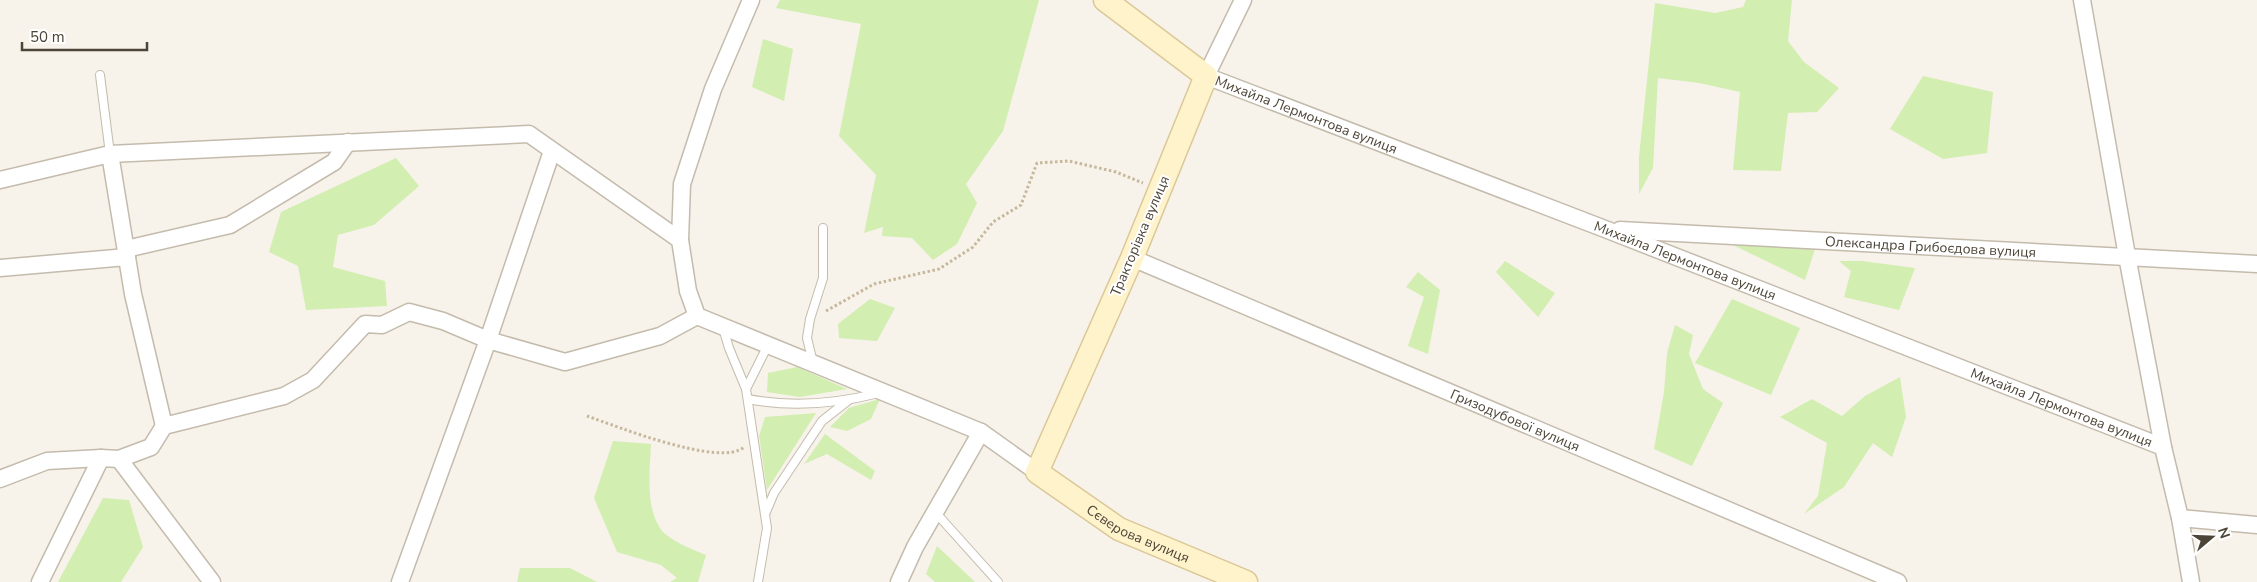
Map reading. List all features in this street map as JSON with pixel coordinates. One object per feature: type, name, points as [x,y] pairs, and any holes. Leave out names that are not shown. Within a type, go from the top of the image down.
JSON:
[{"type":"main road","points":[[1105,0],[1206,76]]},
{"type":"main road","name":"Тракторівка вулиця","points":[[1037,472],[1132,258],[1206,76]]},
{"type":"main road","name":"Сєверова вулиця","points":[[1037,472],[1118,529],[1246,582]]},
{"type":"street","points":[[751,0],[713,89],[682,184],[680,240],[688,290],[697,316],[981,432],[1037,472]]},
{"type":"street","name":"Тракторівка вулиця","points":[[1206,76],[1243,0]]},
{"type":"street","points":[[2082,0],[2127,256],[2163,447],[2180,518],[2191,582]]},
{"type":"street","name":"Михайла Лермонтова вулиця","points":[[1206,76],[1605,229],[2163,447]]},
{"type":"street","points":[[0,180],[110,154],[529,134],[680,240]]},
{"type":"street","points":[[0,268],[126,253],[230,225],[334,162],[348,142]]},
{"type":"street","points":[[400,582],[488,340],[552,151]]},
{"type":"street","points":[[110,154],[133,294],[164,426]]},
{"type":"street","name":"Олександра Грибоєдова вулиця","points":[[1605,229],[2257,264]]},
{"type":"street","name":"Гризодубової вулиця","points":[[1132,258],[1898,582]]},
{"type":"street","points":[[0,479],[47,461],[119,459],[151,447],[164,426],[284,396],[313,380],[366,324],[382,325],[409,312],[443,321],[488,340],[564,362],[660,336],[697,316]]},
{"type":"street","points":[[899,582],[915,547],[981,432]]},
{"type":"street","points":[[40,582],[101,458]]},
{"type":"street","points":[[119,459],[212,582]]},
{"type":"street","points":[[2180,518],[2257,525]]},
{"type":"lane","points":[[100,75],[110,154]]},
{"type":"lane","points":[[813,363],[808,338],[810,322],[823,278],[823,228]]},
{"type":"lane","points":[[723,327],[729,348],[746,389],[767,528],[758,582]]},
{"type":"lane","points":[[746,389],[768,345]]},
{"type":"lane","points":[[748,399],[774,404],[809,404],[850,400],[883,392]]},
{"type":"lane","points":[[765,514],[774,493],[822,421],[850,400]]},
{"type":"lane","points":[[936,512],[998,582]]},
{"type":"path","points":[[810,322],[822,313],[874,284],[939,269],[974,247],[992,222],[1021,205],[1037,163],[1069,161],[1116,172],[1160,189]]},
{"type":"path","points":[[587,416],[692,449],[722,454],[741,449],[754,438]]},
{"type":"green space","points":[[780,0],[1039,0],[1003,131],[966,184],[977,203],[957,244],[933,260],[912,238],[882,236],[883,227],[864,233],[876,175],[839,136],[861,24],[776,8]]},
{"type":"green space","points":[[1746,0],[1792,0],[1788,41],[1804,62],[1839,88],[1817,112],[1788,113],[1781,171],[1733,170],[1740,92],[1699,83],[1658,78],[1653,168],[1639,194],[1639,157],[1655,3],[1715,13],[1743,7]]},
{"type":"green space","points":[[763,39],[793,49],[784,101],[752,87]]},
{"type":"green space","points":[[1923,76],[1993,92],[1987,153],[1943,159],[1890,129]]},
{"type":"green space","points":[[396,158],[419,186],[374,225],[338,235],[333,267],[385,281],[387,306],[306,310],[298,266],[269,252],[281,212]]},
{"type":"green space","points":[[1727,242],[1816,246],[1805,280]]},
{"type":"green space","points":[[1505,261],[1555,293],[1538,317],[1496,272]]},
{"type":"green space","points":[[1839,261],[1862,261],[1915,268],[1899,310],[1844,297],[1851,271]]},
{"type":"green space","points":[[1418,272],[1440,290],[1428,354],[1408,346],[1424,297],[1406,287]]},
{"type":"green space","points":[[870,299],[895,308],[877,341],[839,338],[838,324]]},
{"type":"green space","points":[[1732,299],[1800,328],[1771,395],[1695,363]]},
{"type":"green space","points":[[1675,325],[1693,335],[1689,354],[1703,389],[1723,403],[1692,466],[1654,449],[1664,392],[1667,353]]},
{"type":"green space","points":[[797,367],[847,389],[800,397],[767,392],[768,373]]},
{"type":"green space","points":[[1900,377],[1906,417],[1892,457],[1873,443],[1844,487],[1804,514],[1818,496],[1827,443],[1780,417],[1812,399],[1842,416],[1865,396]]},
{"type":"green space","points":[[880,399],[871,419],[847,431],[830,427],[849,408]]},
{"type":"green space","points":[[816,413],[767,490],[759,436],[765,417]]},
{"type":"green space","points":[[825,434],[875,471],[871,480],[827,454],[804,464]]},
{"type":"green space","points":[[613,441],[651,444],[650,498],[655,519],[668,537],[706,555],[698,582],[670,582],[677,578],[661,565],[617,552],[594,498]]},
{"type":"green space","points":[[103,498],[129,500],[143,547],[121,582],[58,582]]},
{"type":"green space","points":[[937,546],[975,582],[935,582],[926,574]]},
{"type":"green space","points":[[520,568],[570,568],[597,582],[517,582]]}]
